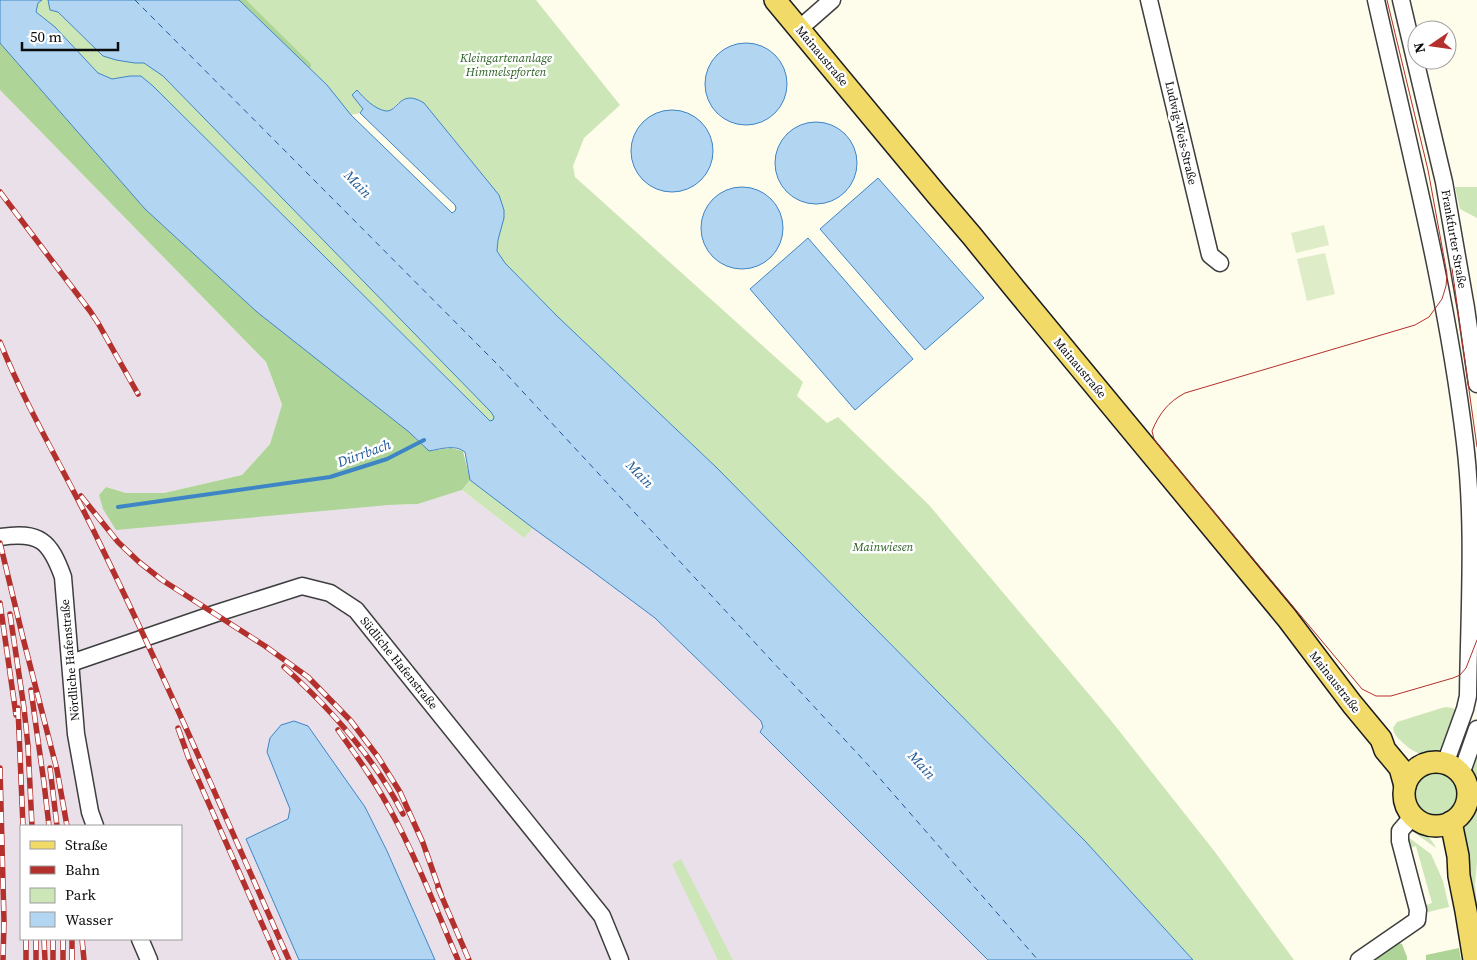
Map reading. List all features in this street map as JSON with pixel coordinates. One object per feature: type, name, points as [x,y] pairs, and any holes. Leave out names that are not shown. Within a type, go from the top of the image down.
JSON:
[{"type":"main road","name":"Mainaustraße","points":[[775,0],[1287,618],[1381,739],[1385,750],[1400,768],[1405,786]]},
{"type":"main road","name":"Mainaustraße","points":[[1381,739],[1394,742],[1421,766]]},
{"type":"main road","points":[[1434,762],[1452,767],[1464,779],[1467,788],[1467,798],[1459,816],[1443,824],[1427,825],[1419,822],[1408,822],[1404,794],[1408,778],[1413,771],[1434,762]]},
{"type":"main road","points":[[1443,824],[1447,860],[1459,876],[1474,960]]},
{"type":"street","points":[[799,29],[832,0]]},
{"type":"street","name":"Ludwig-Weis-Straße","points":[[1150,0],[1210,255],[1220,262]]},
{"type":"street","name":"Frankfurter Straße","points":[[1452,767],[1468,696],[1474,537],[1471,443],[1457,384],[1428,226],[1377,5],[1402,3],[1451,216],[1477,384]]},
{"type":"street","points":[[1407,134],[1432,129]]},
{"type":"street","points":[[1457,384],[1476,380]]},
{"type":"street","name":"Nördliche Hafenstraße","points":[[0,537],[28,535],[44,542],[56,556],[63,577],[76,734],[90,812],[95,825]]},
{"type":"street","name":"Südliche Hafenstraße","points":[[71,662],[302,586],[330,593],[356,610],[602,916],[620,960]]},
{"type":"street","points":[[1452,767],[1464,766],[1477,729]]},
{"type":"street","points":[[1359,960],[1417,920],[1418,910],[1400,841],[1400,831],[1408,822]]},
{"type":"street","points":[[140,940],[149,960]]},
{"type":"shaded area","points":[[0,90],[266,362],[282,406],[270,444],[242,475],[164,493],[126,493],[106,487],[99,495],[388,505],[418,504],[462,490],[524,538],[533,528],[655,618],[761,721],[763,727],[760,732],[987,960],[435,960],[387,851],[267,752],[290,809],[288,819],[246,839],[299,960],[0,960]]},
{"type":"green space","points":[[42,0],[48,0],[103,56],[135,63],[144,63],[163,76],[491,412],[494,420],[490,421],[153,86],[141,76],[112,79],[98,73],[55,27],[36,12],[38,3]]},
{"type":"green space","name":"Mainwiesen","points":[[239,0],[536,0],[620,105],[584,138],[573,166],[575,177],[803,382],[797,396],[827,423],[838,417],[929,505],[1109,718],[1215,852],[1294,960],[1193,960],[1086,842],[717,468],[557,316],[505,263],[497,251],[504,218],[499,195],[424,103],[418,100],[407,99],[398,103],[391,110],[386,111],[373,106],[357,90],[352,95],[363,109],[360,113],[351,115],[327,85]]},
{"type":"green space","points":[[239,0],[246,0],[311,64],[311,67],[309,68]]},
{"type":"green space","points":[[0,43],[145,209],[257,312],[409,432],[429,451],[451,448],[463,451],[470,480],[462,490],[418,504],[388,505],[116,530],[103,509],[99,495],[106,487],[126,493],[164,493],[242,475],[270,444],[282,405],[266,362],[0,90]]},
{"type":"green space","points":[[1455,187],[1477,187],[1477,218],[1460,209]]},
{"type":"green space","points":[[1324,225],[1329,245],[1296,253],[1291,233]]},
{"type":"green space","points":[[1325,253],[1335,294],[1307,301],[1297,259]]},
{"type":"green space","points":[[470,480],[533,528],[524,538],[462,490]]},
{"type":"green space","points":[[1445,707],[1456,710],[1443,750],[1432,755],[1421,754],[1406,745],[1395,734],[1393,728],[1397,722]]},
{"type":"green space","points":[[1477,748],[1477,862],[1475,884],[1477,903],[1474,904],[1461,828],[1474,804],[1475,791],[1470,773]]},
{"type":"green space","points":[[1431,768],[1441,768],[1451,772],[1458,779],[1462,794],[1458,809],[1451,816],[1441,820],[1431,820],[1421,816],[1414,809],[1410,799],[1410,789],[1414,779],[1421,772]]},
{"type":"green space","points":[[1412,831],[1427,835],[1436,848]]},
{"type":"green space","points":[[1408,837],[1431,854],[1443,881],[1449,907],[1425,911],[1423,906],[1432,903],[1416,846],[1406,849]]},
{"type":"green space","points":[[681,859],[733,960],[718,960],[672,864]]},
{"type":"green space","points":[[1396,942],[1402,944],[1407,960],[1367,960]]},
{"type":"green space","points":[[1459,948],[1461,960],[1426,960],[1426,955]]},
{"type":"water","name":"Main","points":[[0,0],[42,0],[38,3],[36,12],[55,27],[98,73],[112,79],[141,76],[153,86],[490,421],[494,417],[491,412],[163,76],[144,63],[116,60],[103,56],[58,12],[50,10],[48,0],[239,0],[327,85],[351,115],[452,213],[455,211],[455,205],[360,113],[363,109],[352,95],[357,90],[373,106],[386,111],[394,108],[405,99],[416,99],[424,103],[499,195],[504,210],[504,218],[497,251],[505,263],[557,316],[717,468],[1086,842],[1193,960],[988,960],[760,732],[763,727],[761,721],[655,618],[470,480],[465,452],[457,448],[429,451],[409,432],[257,312],[145,209],[0,43]]},
{"type":"water","points":[[738,43],[754,43],[769,50],[780,61],[787,76],[784,100],[775,113],[754,125],[738,125],[723,118],[712,107],[705,92],[705,76],[712,61],[723,50]]},
{"type":"water","points":[[664,110],[680,110],[695,117],[706,128],[713,143],[710,167],[701,180],[680,192],[664,192],[649,185],[638,174],[631,159],[631,143],[638,128],[649,117]]},
{"type":"water","points":[[808,122],[824,122],[839,129],[850,140],[857,155],[854,179],[845,192],[824,204],[808,204],[793,197],[782,186],[775,171],[775,155],[782,140],[793,129]]},
{"type":"water","points":[[878,178],[984,298],[925,350],[820,229]]},
{"type":"water","points":[[734,187],[750,187],[765,194],[776,205],[783,220],[780,244],[771,257],[750,269],[734,269],[719,262],[708,251],[701,236],[701,220],[708,205],[719,194]]},
{"type":"water","points":[[808,238],[913,359],[855,410],[750,289]]},
{"type":"water","points":[[294,721],[308,726],[365,807],[387,851],[435,960],[299,960],[246,839],[288,819],[290,809],[267,752],[270,738],[281,725]]},
{"type":"waterway","name":"Dürrbach","points":[[118,507],[330,477],[387,459],[424,440]]},
{"type":"ferry route","points":[[135,0],[499,366],[869,766],[1038,960]]},
{"type":"tram line","points":[[1387,0],[1428,170],[1447,274],[1442,299],[1429,317],[1415,325],[1185,393],[1165,409],[1152,431],[1154,439],[1159,446],[1362,689],[1376,696],[1391,696],[1453,678],[1460,675],[1466,668],[1477,640]]},
{"type":"tram line","points":[[1452,268],[1477,447]]},
{"type":"railway","points":[[0,192],[90,311],[138,394]]},
{"type":"railway","points":[[0,342],[23,394],[88,519],[149,647],[289,960]]},
{"type":"railway","points":[[81,496],[118,542],[139,562],[162,580],[265,646],[308,677],[351,721],[378,757],[400,792],[423,843],[441,894]]},
{"type":"railway","points":[[0,543],[57,770],[67,825]]},
{"type":"railway","points":[[0,603],[16,715]]},
{"type":"railway","points":[[10,614],[28,746],[32,825]]},
{"type":"railway","points":[[284,667],[335,717],[350,735],[379,773],[403,814]]},
{"type":"railway","points":[[31,690],[49,825]]},
{"type":"railway","points":[[18,708],[23,825]]},
{"type":"railway","points":[[178,728],[189,759],[278,960]]},
{"type":"railway","points":[[338,730],[375,783],[403,834],[458,960]]},
{"type":"railway","points":[[0,768],[4,922],[3,960]]},
{"type":"railway","points":[[50,768],[57,825]]},
{"type":"railway","points":[[438,888],[469,960]]},
{"type":"railway","points":[[26,940],[26,960]]},
{"type":"railway","points":[[36,940],[36,960]]},
{"type":"railway","points":[[44,940],[45,960]]},
{"type":"railway","points":[[53,940],[53,960]]},
{"type":"railway","points":[[63,940],[63,960]]},
{"type":"railway","points":[[72,940],[72,960]]},
{"type":"railway","points":[[82,940],[84,960]]},
{"type":"park label","name":"Kleingartenanlage Himmelspforten","points":[[506,65]]}]
